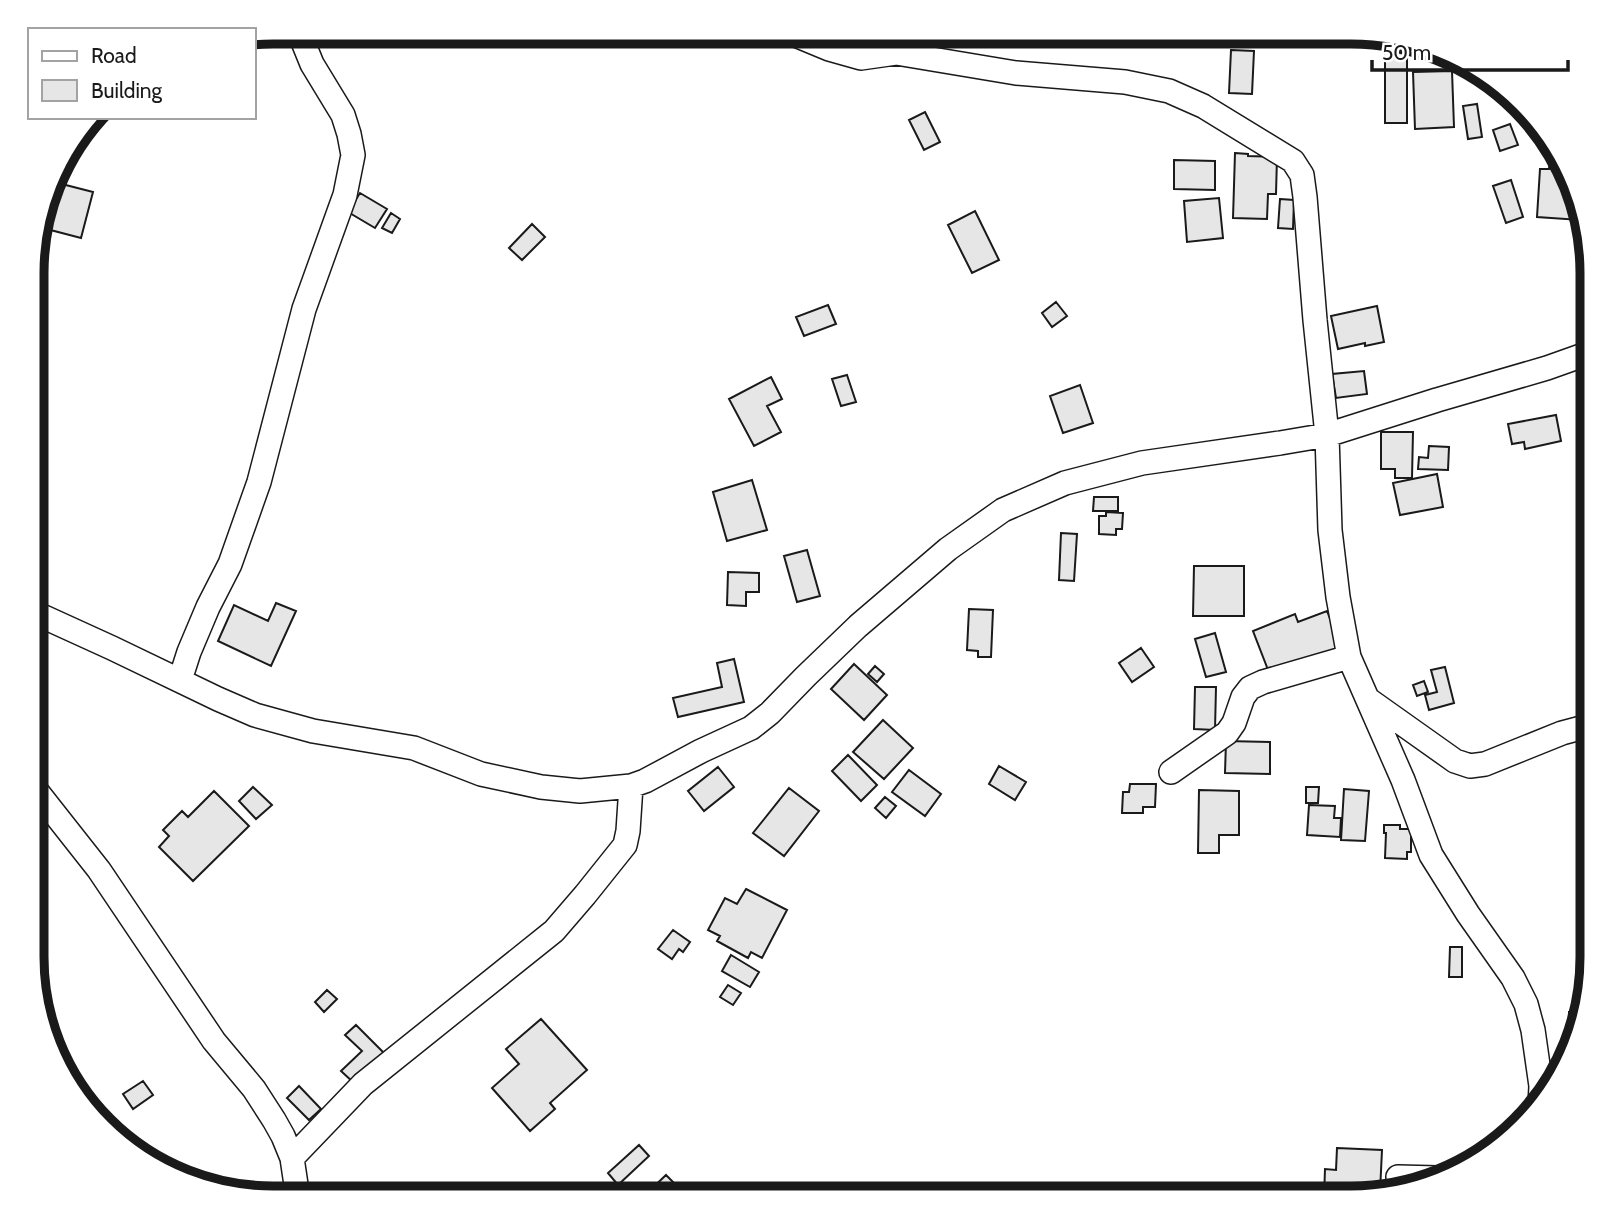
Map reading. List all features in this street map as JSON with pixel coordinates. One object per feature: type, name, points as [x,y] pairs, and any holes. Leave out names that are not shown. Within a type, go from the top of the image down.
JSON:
[{"type":"street","points":[[180,680],[208,607],[230,564],[259,482],[304,309],[345,195],[353,155],[343,115],[312,64],[304,44]]},
{"type":"street","points":[[817,44],[861,58],[896,53],[1016,73],[1125,82],[1169,91],[1203,106],[1293,161],[1302,175],[1327,435],[1330,530],[1349,657],[1403,780],[1432,855],[1468,914],[1513,978],[1526,1004],[1542,1084]]},
{"type":"street","points":[[44,617],[255,715],[313,731],[414,748],[481,774],[541,787],[580,790],[631,786],[751,728],[770,713],[858,626],[947,549],[1003,510],[1065,482],[1142,463],[1327,435],[1580,356]]},
{"type":"street","points":[[1171,772],[1227,733],[1234,723],[1243,697],[1250,688],[1349,657]]},
{"type":"street","points":[[1369,700],[1455,761],[1470,766],[1485,764],[1580,728]]},
{"type":"street","points":[[292,1158],[363,1084],[554,931],[625,845],[631,786]]},
{"type":"street","points":[[44,800],[99,870],[214,1041],[254,1089],[284,1136],[292,1158],[296,1186]]},
{"type":"street","points":[[1398,1177],[1413,1177]]},
{"type":"building","points":[[1385,46],[1407,51],[1407,123],[1385,123]]},
{"type":"building","points":[[1231,50],[1254,51],[1252,94],[1229,93]]},
{"type":"building","points":[[1452,71],[1454,127],[1415,129],[1413,72]]},
{"type":"building","points":[[1477,104],[1482,137],[1468,139],[1463,106]]},
{"type":"building","points":[[925,112],[940,142],[924,150],[909,120]]},
{"type":"building","points":[[1510,124],[1518,145],[1500,151],[1493,130]]},
{"type":"building","points":[[1235,153],[1277,157],[1276,194],[1268,194],[1267,219],[1233,218]]},
{"type":"building","points":[[1551,159],[1568,199],[1573,220],[1537,217],[1540,169],[1549,169]]},
{"type":"building","points":[[1174,160],[1215,161],[1215,190],[1174,189]]},
{"type":"building","points":[[1511,180],[1523,217],[1506,223],[1493,186]]},
{"type":"building","points":[[62,184],[93,192],[81,238],[48,229]]},
{"type":"building","points":[[360,193],[387,209],[375,228],[348,212]]},
{"type":"building","points":[[1219,198],[1223,238],[1187,242],[1184,201]]},
{"type":"building","points":[[1280,199],[1294,200],[1293,229],[1278,228]]},
{"type":"building","points":[[975,211],[999,260],[972,273],[948,225]]},
{"type":"building","points":[[391,213],[400,219],[392,233],[382,228]]},
{"type":"building","points":[[532,224],[545,237],[522,260],[509,248]]},
{"type":"building","points":[[1056,302],[1067,316],[1052,327],[1042,313]]},
{"type":"building","points":[[828,305],[836,324],[804,336],[796,317]]},
{"type":"building","points":[[1377,306],[1384,342],[1338,349],[1331,316]]},
{"type":"building","points":[[1364,371],[1367,394],[1336,398],[1332,374]]},
{"type":"building","points":[[847,375],[856,402],[841,406],[832,379]]},
{"type":"building","points":[[771,377],[782,399],[767,406],[781,432],[754,446],[729,399]]},
{"type":"building","points":[[1080,385],[1093,423],[1063,433],[1050,396]]},
{"type":"building","points":[[1556,415],[1561,441],[1525,449],[1524,442],[1512,444],[1508,424]]},
{"type":"building","points":[[1381,432],[1413,432],[1412,478],[1395,478],[1395,469],[1381,469]]},
{"type":"building","points":[[1429,446],[1449,447],[1448,470],[1418,469],[1419,457],[1428,458]]},
{"type":"building","points":[[1437,474],[1443,507],[1400,515],[1393,483]]},
{"type":"building","points":[[752,480],[767,530],[727,541],[713,492]]},
{"type":"building","points":[[1094,497],[1118,497],[1118,511],[1093,511]]},
{"type":"building","points":[[1106,512],[1123,513],[1122,529],[1116,529],[1116,535],[1099,534],[1099,516],[1106,516]]},
{"type":"building","points":[[1061,533],[1077,534],[1074,581],[1059,580]]},
{"type":"building","points":[[807,550],[820,596],[797,602],[784,556]]},
{"type":"building","points":[[1194,566],[1244,566],[1244,616],[1193,616]]},
{"type":"building","points":[[728,572],[759,573],[759,592],[746,592],[746,606],[727,605]]},
{"type":"building","points":[[276,603],[296,611],[271,666],[218,641],[234,605],[268,621]]},
{"type":"building","points":[[969,609],[993,610],[991,657],[978,657],[978,651],[967,650]]},
{"type":"building","points":[[1327,611],[1341,647],[1270,675],[1253,631],[1295,614],[1298,622]]},
{"type":"building","points":[[1215,633],[1226,672],[1206,677],[1195,639]]},
{"type":"building","points":[[1141,648],[1154,667],[1132,682],[1119,663]]},
{"type":"building","points":[[734,659],[744,702],[678,717],[673,698],[722,687],[717,663]]},
{"type":"building","points":[[854,664],[887,695],[864,720],[831,689]]},
{"type":"building","points":[[875,666],[884,674],[877,682],[868,674]]},
{"type":"building","points":[[1445,667],[1454,703],[1429,710],[1425,695],[1437,692],[1431,670]]},
{"type":"building","points":[[1424,681],[1428,692],[1417,696],[1413,685]]},
{"type":"building","points":[[1195,687],[1216,687],[1215,730],[1194,729]]},
{"type":"building","points":[[883,720],[913,748],[884,779],[853,752]]},
{"type":"building","points":[[1226,741],[1270,742],[1270,774],[1225,773]]},
{"type":"building","points":[[848,755],[877,785],[861,801],[832,771]]},
{"type":"building","points":[[999,766],[1026,782],[1015,800],[989,784]]},
{"type":"building","points":[[718,767],[734,787],[704,811],[688,791]]},
{"type":"building","points":[[909,770],[941,794],[925,816],[892,792]]},
{"type":"building","points":[[1130,784],[1156,784],[1155,807],[1143,807],[1143,813],[1122,813],[1123,792],[1129,792]]},
{"type":"building","points":[[253,787],[272,805],[256,819],[239,801]]},
{"type":"building","points":[[1306,787],[1319,787],[1318,803],[1306,803]]},
{"type":"building","points":[[789,788],[819,811],[784,856],[753,833]]},
{"type":"building","points":[[1344,789],[1369,791],[1365,841],[1341,840]]},
{"type":"building","points":[[1199,790],[1239,791],[1239,835],[1219,835],[1219,853],[1198,853]]},
{"type":"building","points":[[214,791],[249,826],[193,881],[159,847],[169,836],[163,830],[182,811],[188,817]]},
{"type":"building","points":[[885,797],[896,806],[886,818],[875,808]]},
{"type":"building","points":[[1309,805],[1335,806],[1334,818],[1341,818],[1340,837],[1307,835]]},
{"type":"building","points":[[1384,825],[1400,825],[1400,829],[1411,829],[1411,852],[1407,852],[1407,859],[1385,858]]},
{"type":"building","points":[[746,889],[787,910],[762,958],[751,952],[748,958],[717,941],[720,936],[708,930],[725,898],[737,904]]},
{"type":"building","points":[[1580,918],[1580,947],[1577,947]]},
{"type":"building","points":[[673,930],[690,942],[683,952],[679,949],[672,959],[658,949]]},
{"type":"building","points":[[1450,947],[1462,947],[1462,977],[1449,977]]},
{"type":"building","points":[[731,955],[759,972],[750,987],[722,971]]},
{"type":"building","points":[[728,985],[741,993],[733,1005],[720,997]]},
{"type":"building","points":[[327,990],[337,999],[324,1012],[315,1002]]},
{"type":"building","points":[[1569,1012],[1573,1012],[1572,1017],[1568,1028]]},
{"type":"building","points":[[541,1019],[587,1070],[550,1103],[555,1109],[530,1131],[492,1088],[519,1064],[506,1049]]},
{"type":"building","points":[[356,1025],[384,1053],[354,1083],[341,1071],[362,1051],[345,1035]]},
{"type":"building","points":[[143,1081],[153,1095],[133,1109],[123,1094]]},
{"type":"building","points":[[299,1086],[321,1109],[309,1120],[287,1098]]},
{"type":"building","points":[[639,1145],[649,1156],[618,1185],[608,1173]]},
{"type":"building","points":[[1337,1148],[1382,1150],[1380,1184],[1324,1186],[1325,1169],[1336,1170]]},
{"type":"building","points":[[666,1175],[677,1186],[655,1186]]}]
